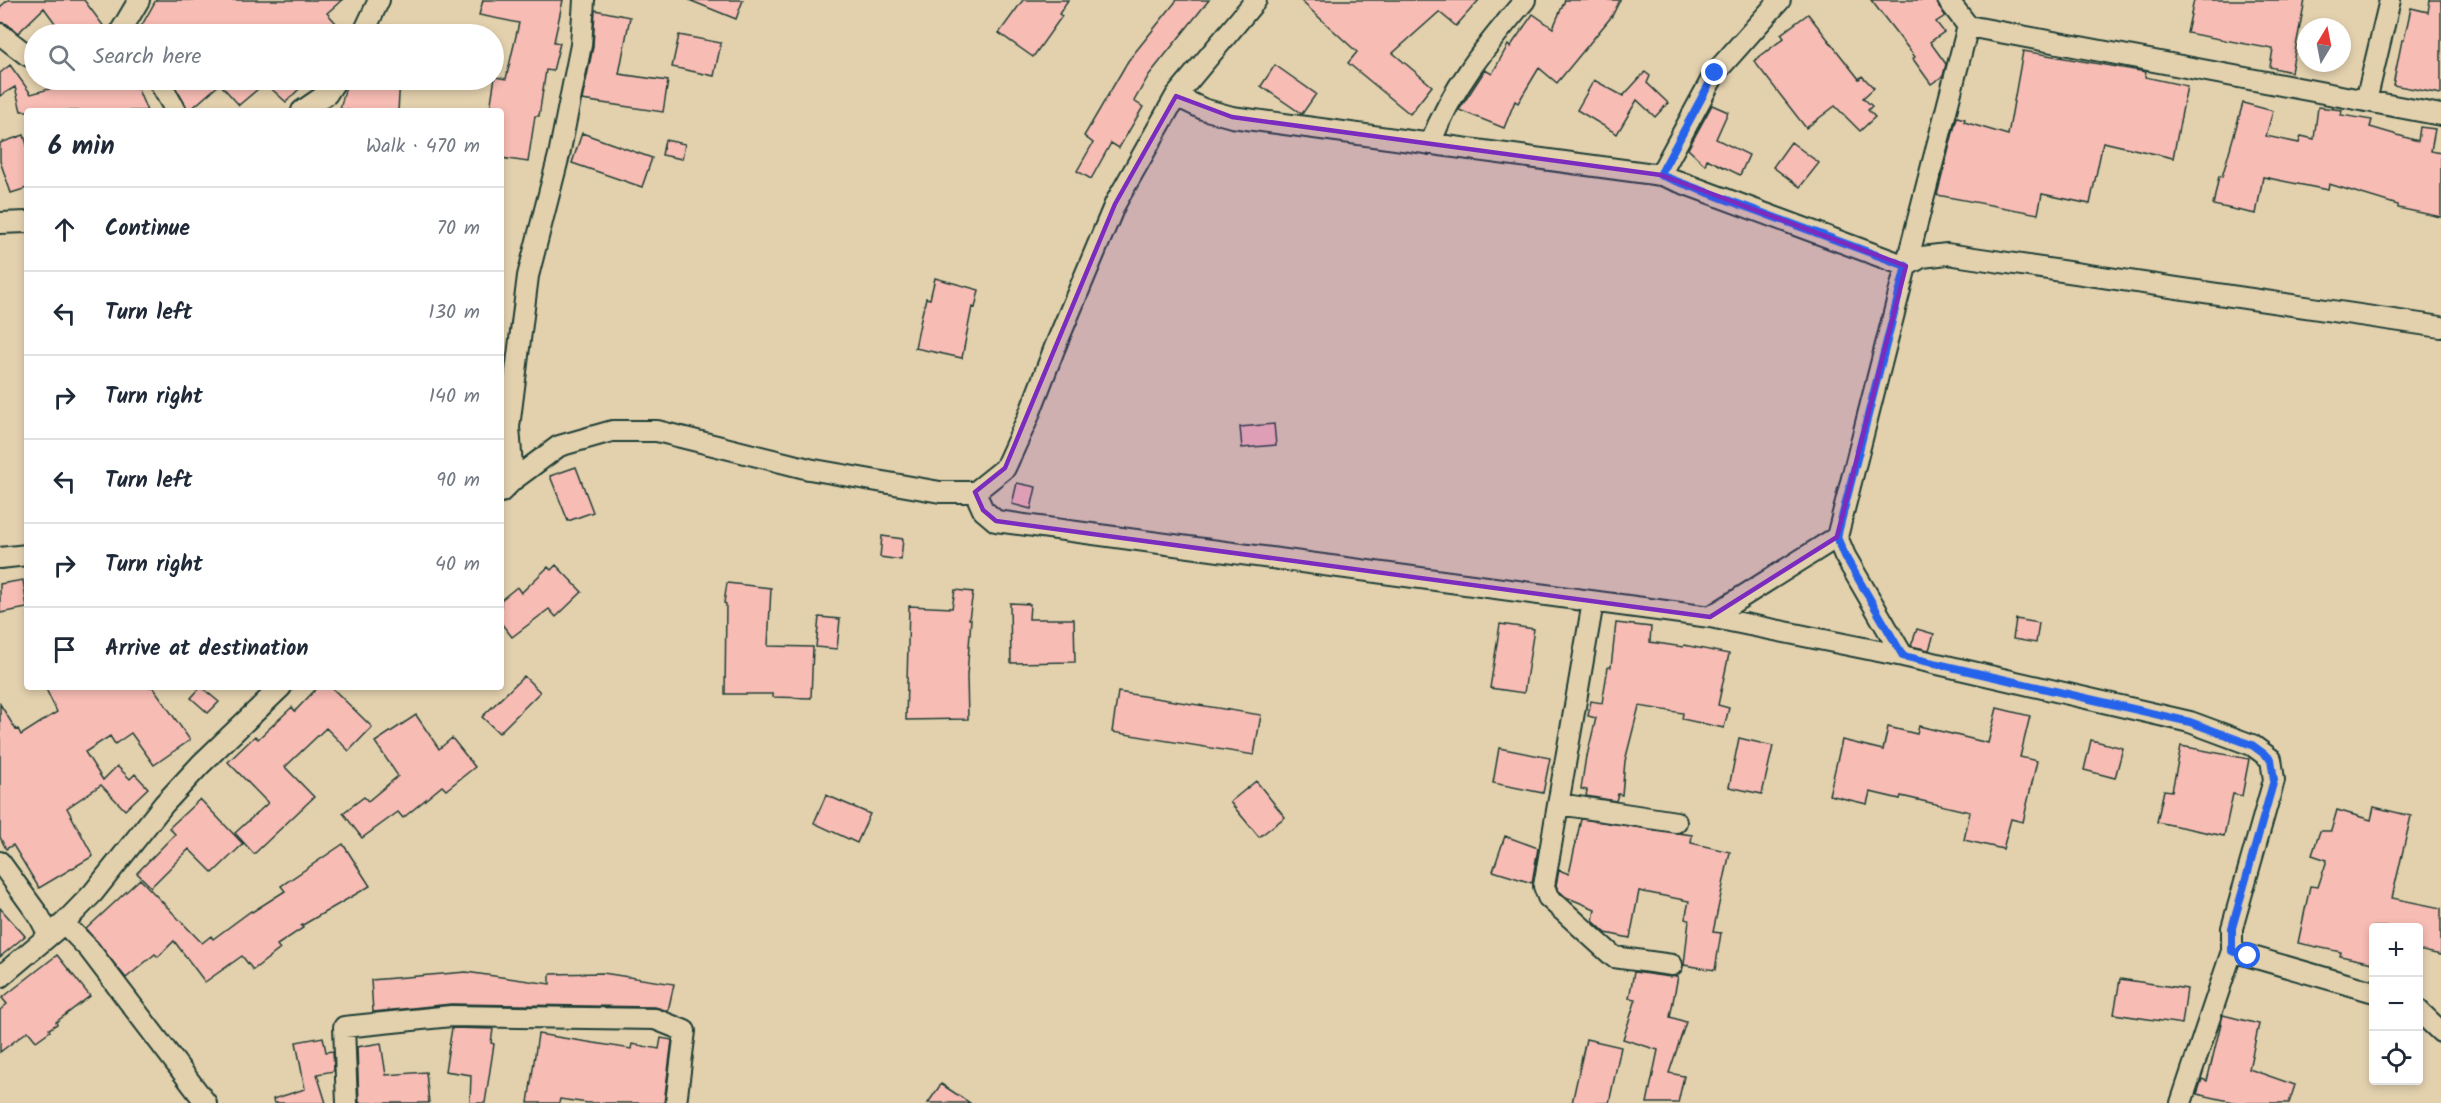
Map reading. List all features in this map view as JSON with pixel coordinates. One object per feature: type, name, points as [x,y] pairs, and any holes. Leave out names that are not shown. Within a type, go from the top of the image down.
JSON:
[{"type":"street","points":[[125,24],[139,0]]},
{"type":"street","points":[[368,24],[379,0]]},
{"type":"street","points":[[507,486],[509,427],[528,276],[559,155],[579,56],[584,0]]},
{"type":"street","points":[[507,486],[559,446],[612,431],[657,431],[809,468],[940,492],[975,492],[1005,468],[1027,420],[1115,204],[1176,96],[1256,0]]},
{"type":"street","points":[[1430,144],[1442,112],[1477,57],[1525,0]]},
{"type":"street","points":[[1660,175],[1715,73],[1780,0]]},
{"type":"street","points":[[1948,0],[1968,26],[2441,115]]},
{"type":"street","points":[[2366,101],[2390,0]]},
{"type":"street","points":[[1903,656],[1845,556],[1837,537],[1968,26]]},
{"type":"street","points":[[0,34],[24,53]]},
{"type":"street","points":[[164,90],[174,108]]},
{"type":"street","points":[[306,108],[330,90]]},
{"type":"street","points":[[1176,96],[1203,109],[1232,117],[1660,175],[1906,266],[1923,257],[1947,254],[2441,327]]},
{"type":"street","points":[[0,223],[24,222]]},
{"type":"street","points":[[975,492],[983,510],[996,521],[1710,617],[1903,656],[2190,722],[2252,745],[2271,759],[2274,780],[2232,928],[2232,951],[2181,1103]]},
{"type":"street","points":[[1710,617],[1837,537]]},
{"type":"street","points":[[0,558],[24,555]]},
{"type":"street","points":[[1593,602],[1544,886],[1548,897],[1614,957],[1672,965]]},
{"type":"street","points":[[0,977],[56,929],[93,893],[164,804],[278,690]]},
{"type":"street","points":[[1559,804],[1676,822]]},
{"type":"street","points":[[0,862],[39,916],[89,949],[206,1103]]},
{"type":"street","points":[[2232,951],[2369,991]]},
{"type":"street","points":[[2423,1015],[2441,1032]]},
{"type":"street","points":[[346,1103],[344,1028],[451,1016],[655,1019],[685,1031],[676,1103]]},
{"type":"highlighted area","points":[[1176,96],[1232,117],[1661,175],[1906,266],[1837,537],[1710,617],[996,521],[983,510],[975,492],[1005,468],[1115,204]]},
{"type":"building","points":[[8,0],[84,0],[102,24],[56,24],[44,8],[27,24],[24,24],[18,33],[7,24],[0,22],[0,7]]},
{"type":"building","points":[[156,0],[342,0],[327,13],[337,24],[143,24]]},
{"type":"building","points":[[483,0],[563,0],[554,42],[560,43],[553,71],[546,70],[539,116],[535,116],[528,162],[504,158],[504,108],[490,108],[493,90],[504,90],[504,79],[506,79],[519,23],[479,15]]},
{"type":"building","points":[[689,0],[743,0],[736,19]]},
{"type":"building","points":[[1023,0],[1068,0],[1059,14],[1062,16],[1033,57],[999,33]]},
{"type":"building","points":[[1177,0],[1209,0],[1149,75],[1134,101],[1143,107],[1119,148],[1111,143],[1091,179],[1077,171],[1093,143],[1084,136],[1128,61]]},
{"type":"building","points":[[1300,0],[1479,0],[1456,26],[1439,12],[1393,53],[1432,86],[1410,114],[1348,63],[1357,52]]},
{"type":"building","points":[[1565,0],[1620,0],[1612,16],[1557,83],[1539,68],[1518,103],[1515,101],[1504,128],[1459,110],[1485,70],[1492,74],[1508,45],[1510,47],[1533,14],[1553,28]]},
{"type":"building","points":[[1871,0],[1936,0],[1945,16],[1936,22],[1944,32],[1930,42],[1946,64],[1943,76],[1931,84],[1913,59],[1915,57]]},
{"type":"building","points":[[2194,0],[2305,0],[2302,18],[2297,18],[2297,41],[2291,72],[2270,67],[2273,49],[2187,33]]},
{"type":"building","points":[[2430,0],[2441,0],[2441,94],[2393,85],[2411,8],[2428,12]]},
{"type":"building","points":[[595,10],[630,17],[619,74],[668,81],[663,112],[582,100],[593,47]]},
{"type":"building","points":[[1808,14],[1859,79],[1862,76],[1874,88],[1863,98],[1872,106],[1868,110],[1875,117],[1860,131],[1835,106],[1806,128],[1754,61],[1784,38],[1781,34]]},
{"type":"building","points":[[679,35],[721,43],[714,76],[672,67]]},
{"type":"building","points":[[2023,51],[2146,72],[2145,77],[2187,86],[2173,158],[2103,142],[2090,204],[2042,194],[2038,214],[1937,195],[1957,117],[1965,119],[1964,122],[2008,135]]},
{"type":"building","points":[[10,65],[24,84],[24,90],[28,90],[31,94],[46,90],[138,90],[146,108],[24,108],[24,111],[21,111],[15,87],[0,96],[0,73]]},
{"type":"building","points":[[1275,65],[1316,94],[1302,114],[1261,86]]},
{"type":"building","points":[[1645,72],[1650,76],[1647,83],[1668,103],[1655,117],[1637,100],[1617,134],[1577,110],[1594,80],[1623,96]]},
{"type":"building","points":[[177,90],[213,90],[192,108],[187,108]]},
{"type":"building","points":[[225,90],[257,90],[239,105]]},
{"type":"building","points":[[273,90],[298,90],[286,102]]},
{"type":"building","points":[[345,90],[399,90],[398,108],[340,108]]},
{"type":"building","points":[[2243,103],[2273,111],[2266,136],[2299,143],[2301,136],[2314,139],[2318,107],[2342,110],[2341,115],[2372,120],[2370,127],[2418,141],[2420,127],[2435,129],[2431,151],[2441,153],[2441,217],[2398,208],[2398,205],[2329,184],[2328,190],[2263,177],[2256,214],[2213,205],[2219,176],[2222,177]]},
{"type":"building","points":[[1712,105],[1728,112],[1716,139],[1749,155],[1740,175],[1707,159],[1705,165],[1688,149]]},
{"type":"building","points":[[582,133],[652,158],[642,187],[572,163]]},
{"type":"building","points":[[24,135],[24,189],[11,193],[0,161],[0,143]]},
{"type":"building","points":[[665,140],[685,144],[682,159],[662,155]]},
{"type":"building","points":[[1791,142],[1819,163],[1800,187],[1773,167]]},
{"type":"building","points":[[935,278],[979,290],[975,308],[972,307],[962,358],[915,348],[926,298],[930,299]]},
{"type":"building","points":[[1274,424],[1276,445],[1242,448],[1240,427]]},
{"type":"building","points":[[576,467],[593,512],[568,521],[550,476]]},
{"type":"building","points":[[1017,483],[1036,487],[1031,509],[1012,504]]},
{"type":"building","points":[[882,536],[903,539],[901,560],[880,557]]},
{"type":"building","points":[[556,565],[582,592],[556,617],[549,609],[512,637],[504,627],[504,598],[517,587],[521,593],[548,567],[551,570]]},
{"type":"building","points":[[23,580],[24,609],[0,613],[0,584]]},
{"type":"building","points":[[727,583],[771,588],[768,646],[813,647],[811,698],[773,697],[773,694],[725,694],[726,604],[724,603]]},
{"type":"building","points":[[955,590],[973,592],[969,619],[971,619],[967,676],[968,719],[906,720],[909,606],[952,608]]},
{"type":"building","points":[[1010,603],[1030,604],[1029,619],[1074,619],[1075,662],[1011,663]]},
{"type":"building","points":[[819,617],[840,619],[837,649],[816,647]]},
{"type":"building","points":[[2016,619],[2039,623],[2036,643],[2013,639]]},
{"type":"building","points":[[1616,623],[1651,627],[1650,642],[1683,647],[1684,645],[1729,654],[1718,705],[1729,708],[1724,728],[1682,719],[1683,713],[1639,706],[1625,761],[1622,795],[1618,794],[1616,801],[1586,796],[1587,790],[1581,789],[1586,756],[1596,718],[1588,716],[1591,701],[1602,703],[1608,667],[1611,667]]},
{"type":"building","points":[[1500,624],[1534,629],[1524,693],[1490,688]]},
{"type":"building","points":[[1917,629],[1934,634],[1929,650],[1911,646]]},
{"type":"building","points":[[524,676],[540,692],[499,733],[482,717]]},
{"type":"building","points":[[46,690],[155,690],[190,740],[154,765],[131,733],[115,744],[110,736],[85,752],[103,780],[117,766],[130,779],[135,774],[148,788],[125,810],[101,785],[67,808],[93,856],[39,888],[13,845],[6,849],[0,837],[0,704],[21,735],[57,712]]},
{"type":"building","points":[[198,690],[205,690],[219,702],[208,713],[191,698]]},
{"type":"building","points":[[315,690],[334,690],[372,727],[349,751],[326,728],[285,767],[314,797],[254,854],[235,833],[268,803],[228,762],[255,736],[258,739],[292,707],[295,711]]},
{"type":"building","points":[[1118,692],[1261,715],[1254,755],[1112,732]]},
{"type":"building","points":[[1997,708],[2030,716],[2020,757],[2037,761],[2023,822],[2011,819],[2003,849],[1964,840],[1970,812],[1901,796],[1900,799],[1870,792],[1867,804],[1829,795],[1842,740],[1883,750],[1888,727],[1917,734],[1919,726],[1988,743]]},
{"type":"building","points":[[416,715],[439,749],[452,738],[475,767],[446,790],[442,786],[403,818],[398,812],[362,838],[343,813],[364,797],[368,801],[398,776],[375,742]]},
{"type":"building","points":[[1739,738],[1773,746],[1762,794],[1729,787]]},
{"type":"building","points":[[2091,740],[2123,748],[2115,778],[2084,770]]},
{"type":"building","points":[[2181,746],[2249,759],[2242,796],[2233,794],[2224,836],[2157,822],[2164,790],[2172,791]]},
{"type":"building","points":[[1499,748],[1550,758],[1543,793],[1493,783]]},
{"type":"building","points":[[1256,781],[1285,817],[1259,837],[1230,802]]},
{"type":"building","points":[[826,795],[870,814],[857,843],[814,823]]},
{"type":"building","points":[[200,799],[243,844],[213,873],[189,849],[151,887],[137,873],[175,834],[169,828]]},
{"type":"building","points":[[2374,807],[2411,816],[2392,898],[2441,908],[2441,955],[2423,951],[2423,923],[2369,923],[2369,962],[2340,956],[2341,952],[2298,943],[2310,886],[2318,887],[2327,860],[2312,855],[2320,831],[2331,831],[2337,810],[2371,820]]},
{"type":"building","points":[[1581,819],[1692,835],[1691,843],[1730,852],[1713,932],[1721,933],[1715,970],[1684,965],[1689,920],[1685,919],[1689,901],[1639,891],[1630,938],[1606,933],[1593,921],[1595,909],[1566,897],[1558,890],[1556,885],[1559,870],[1569,874]]},
{"type":"building","points":[[1505,836],[1538,848],[1532,883],[1493,871]]},
{"type":"building","points":[[343,844],[370,886],[301,926],[303,928],[277,945],[280,949],[253,970],[242,956],[205,982],[174,941],[158,957],[155,954],[126,978],[86,929],[140,879],[202,943],[211,936],[213,939],[251,911],[285,891],[281,886]]},
{"type":"building","points":[[0,908],[25,936],[0,957]]},
{"type":"building","points":[[57,955],[90,996],[36,1041],[28,1031],[0,1052],[0,1010],[7,1004],[2,998]]},
{"type":"building","points":[[466,972],[550,984],[550,974],[603,973],[674,984],[668,1011],[655,1007],[451,1004],[373,1012],[371,980]]},
{"type":"building","points":[[1634,972],[1678,976],[1670,1017],[1686,1022],[1669,1073],[1684,1076],[1678,1103],[1647,1103],[1658,1050],[1623,1039],[1636,999],[1629,998]]},
{"type":"building","points":[[2120,979],[2187,989],[2182,1024],[2114,1014]]},
{"type":"building","points":[[2223,1015],[2259,1024],[2249,1069],[2295,1085],[2289,1103],[2238,1103],[2197,1094],[2202,1079],[2207,1081]]},
{"type":"building","points":[[452,1028],[493,1029],[491,1043],[494,1044],[485,1103],[470,1103],[471,1075],[445,1071]]},
{"type":"building","points":[[538,1034],[631,1049],[632,1044],[659,1049],[661,1038],[672,1040],[664,1103],[588,1103],[560,1099],[559,1103],[528,1103]]},
{"type":"building","points":[[323,1037],[326,1052],[333,1051],[334,1071],[317,1074],[326,1103],[274,1103],[273,1099],[305,1089],[296,1042]]},
{"type":"building","points":[[1586,1039],[1621,1047],[1609,1103],[1572,1103]]},
{"type":"building","points":[[381,1043],[386,1075],[426,1072],[429,1103],[359,1103],[357,1047]]},
{"type":"building","points":[[941,1084],[970,1103],[928,1103]]},
{"type":"route","points":[[1715,73],[1660,175],[1906,266],[1837,537],[1845,556],[1903,656],[2190,722],[2252,745],[2271,759],[2274,780],[2232,928],[2232,951],[2248,956]]}]
